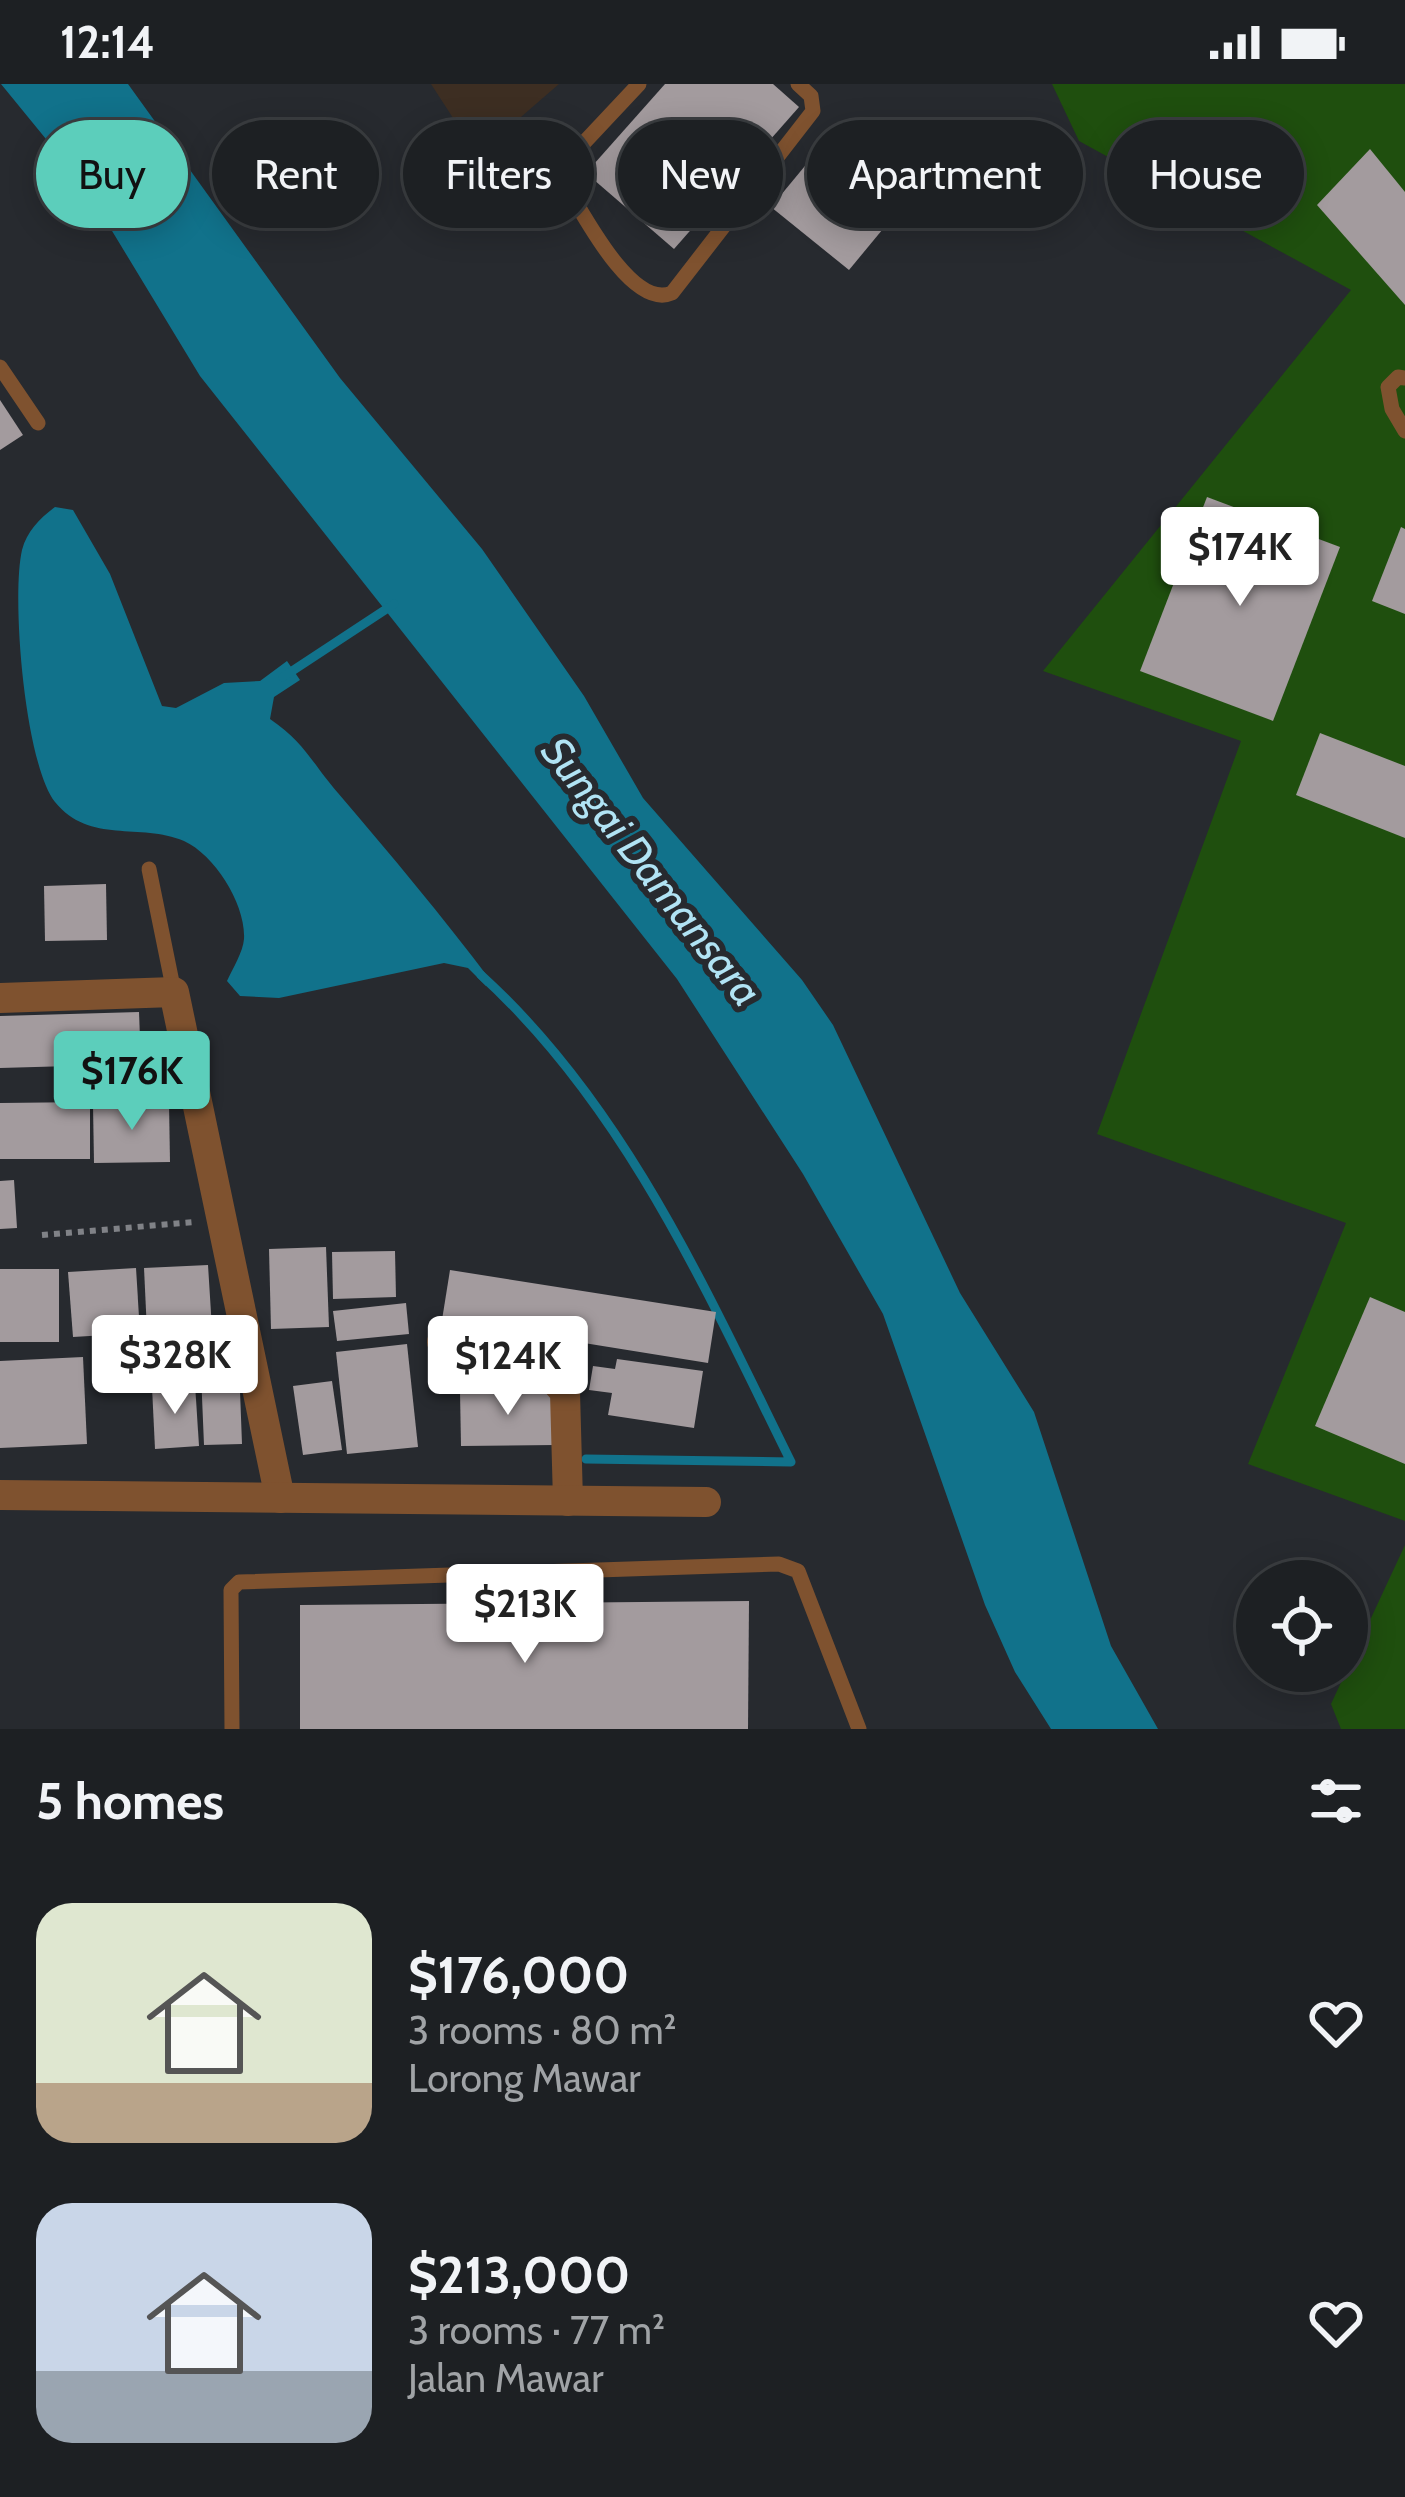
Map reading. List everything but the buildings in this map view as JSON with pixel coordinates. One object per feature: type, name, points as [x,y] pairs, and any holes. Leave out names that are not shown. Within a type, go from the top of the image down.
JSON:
[{"type":"street","points":[[0,998],[174,992],[280,1498]]},
{"type":"street","points":[[442,1342],[540,1364],[565,1392],[568,1501]]},
{"type":"street","points":[[0,1495],[706,1502]]},
{"type":"lane","points":[[639,84],[564,164],[561,177],[608,254],[647,295],[661,298],[672,293],[813,111],[811,96],[798,84]]},
{"type":"lane","points":[[0,367],[38,423]]},
{"type":"lane","points":[[1405,378],[1398,376],[1388,387],[1392,409],[1405,430]]},
{"type":"lane","points":[[148,869],[174,992]]},
{"type":"lane","points":[[232,1729],[231,1590],[239,1582],[779,1564],[798,1571],[859,1729]]},
{"type":"path","points":[[42,1235],[222,1220]]},
{"type":"shaded area","points":[[431,84],[559,84],[517,120],[454,120]]},
{"type":"green space","points":[[1052,84],[1405,84],[1405,1521],[1248,1464],[1346,1223],[1097,1134],[1241,741],[1043,671],[1351,290],[1238,228],[1304,228],[1304,120],[1107,120],[1107,156],[1083,143],[1083,120],[1069,120]]},
{"type":"green space","points":[[1405,1545],[1405,1729],[1341,1729],[1331,1704],[1337,1692],[1368,1692],[1368,1624]]},
{"type":"water","points":[[1,84],[128,84],[154,120],[36,120],[36,127]]},
{"type":"water","name":"Sungai Damansara","points":[[188,167],[212,200],[212,228],[232,228],[340,378],[482,549],[584,696],[643,798],[802,980],[833,1025],[960,1293],[1034,1412],[1111,1646],[1158,1729],[1051,1729],[1015,1672],[985,1605],[883,1314],[803,1174],[677,979],[200,376],[110,228],[188,228]]},
{"type":"water","points":[[55,507],[73,510],[110,574],[162,706],[176,708],[224,683],[260,681],[287,661],[300,680],[274,697],[270,719],[300,745],[435,909],[491,981],[486,986],[468,968],[444,963],[279,998],[240,996],[227,981],[244,939],[240,911],[207,857],[167,836],[84,824],[55,802],[28,718],[18,604],[24,543]]},
{"type":"waterway","points":[[283,677],[394,604]]},
{"type":"waterway","points":[[481,975],[532,1026],[620,1141],[694,1267],[791,1462],[586,1459]]}]
